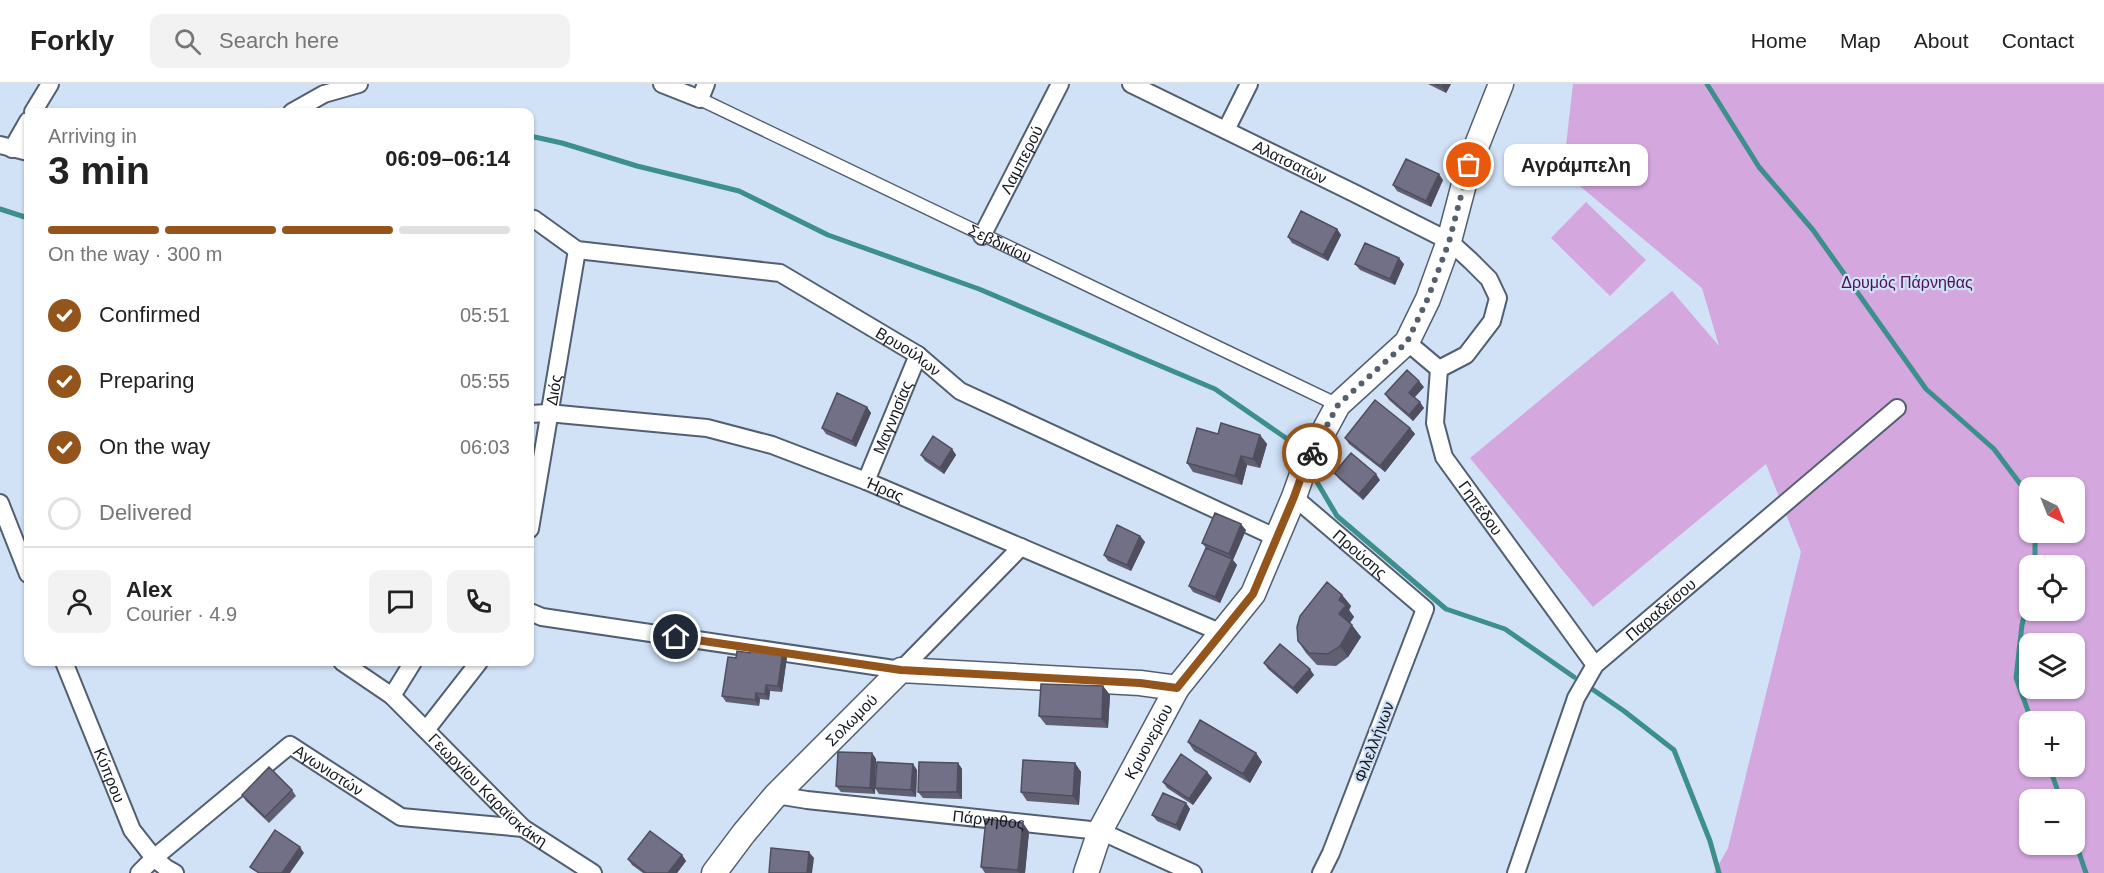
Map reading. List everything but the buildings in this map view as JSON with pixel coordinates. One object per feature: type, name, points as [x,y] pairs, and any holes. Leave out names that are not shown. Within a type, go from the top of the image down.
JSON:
[{"type":"main road","name":"Κρυονερίου","points":[[1086,873],[1100,831],[1177,688],[1253,594],[1305,466],[1338,405],[1407,342],[1428,298],[1449,242],[1469,165],[1501,84]]},
{"type":"main road","points":[[901,670],[1140,683],[1177,688]]},
{"type":"main road","name":"Σολωμού","points":[[714,873],[776,795],[901,670]]},
{"type":"street","points":[[35,108],[50,84]]},
{"type":"street","points":[[299,108],[324,94],[359,84]]},
{"type":"street","name":"Σεβδικίου","points":[[662,84],[703,92],[982,236],[1338,405]]},
{"type":"street","name":"Λαμπερού","points":[[982,236],[1060,84]]},
{"type":"street","name":"Αλατσατών","points":[[1131,84],[1449,242],[1489,279],[1498,298],[1492,321],[1466,355],[1439,369]]},
{"type":"street","points":[[1226,130],[1250,84]]},
{"type":"street","points":[[14,148],[24,129]]},
{"type":"street","name":"Βρυούλων","points":[[534,219],[577,250],[780,273],[918,355],[960,391],[1277,538]]},
{"type":"street","name":"Διός","points":[[534,487],[577,250]]},
{"type":"street","points":[[1407,342],[1439,369]]},
{"type":"street","name":"Μαγνησίας","points":[[866,481],[918,355]]},
{"type":"street","name":"Γηπέδου","points":[[1439,369],[1435,423],[1444,457],[1595,665]]},
{"type":"street","name":"Παραδείσου","points":[[1516,873],[1576,698],[1595,665],[1897,408]]},
{"type":"street","name":"Ήρας","points":[[534,414],[548,413],[707,429],[772,446],[866,481],[1222,633]]},
{"type":"street","name":"Προύσης","points":[[1294,497],[1425,609]]},
{"type":"street","points":[[0,503],[24,564]]},
{"type":"street","name":"Σολωμού","points":[[901,670],[1021,547]]},
{"type":"street","name":"Φιλελλήνων","points":[[1321,873],[1331,853],[1425,609]]},
{"type":"street","points":[[534,614],[542,617],[901,670]]},
{"type":"street","name":"Κύπρου","points":[[66,666],[132,830],[154,858],[175,873]]},
{"type":"street","name":"Γεωργίου Καραϊσκάκη","points":[[348,666],[392,696],[523,828],[593,873]]},
{"type":"street","points":[[392,696],[411,666]]},
{"type":"street","points":[[426,730],[476,666]]},
{"type":"street","name":"Αγωνιστών","points":[[139,873],[290,745],[401,817],[523,828]]},
{"type":"street","name":"Πάρνηθος","points":[[776,795],[1100,831],[1193,873]]},
{"type":"green space","name":"Δρυμός Πάρνηθας","points":[[1573,84],[2104,84],[2104,873],[1714,873],[1728,848],[1801,552],[1766,464],[1593,607],[1470,458],[1672,291],[1719,346],[1702,288],[1563,172]]},
{"type":"green space","points":[[1586,202],[1646,260],[1610,296],[1551,238]]},
{"type":"waterway","points":[[1707,84],[1759,167],[1813,230],[1926,389],[1994,449],[2019,482]]},
{"type":"waterway","points":[[534,137],[637,166],[739,191],[828,235],[979,289],[1215,389],[1296,445],[1302,456]]},
{"type":"waterway","points":[[0,209],[24,217]]},
{"type":"waterway","points":[[1311,472],[1337,516],[1446,609],[1505,629],[1574,677]]},
{"type":"waterway","points":[[2035,543],[2035,555]]},
{"type":"waterway","points":[[2023,621],[2016,678],[2028,711]]},
{"type":"waterway","points":[[1592,689],[1674,750],[1710,841],[1719,873]]},
{"type":"waterway","points":[[2053,777],[2057,789]]},
{"type":"waterway","points":[[2080,855],[2086,873]]},
{"type":"way so far","points":[[1312,453],[1338,405],[1407,342],[1428,298],[1449,242],[1469,165]]},
{"type":"place","name":"Αγράμπελη","points":[[1469,165]]},
{"type":"route","points":[[676,637],[901,670],[1140,683],[1177,688],[1253,594],[1312,453]]}]
